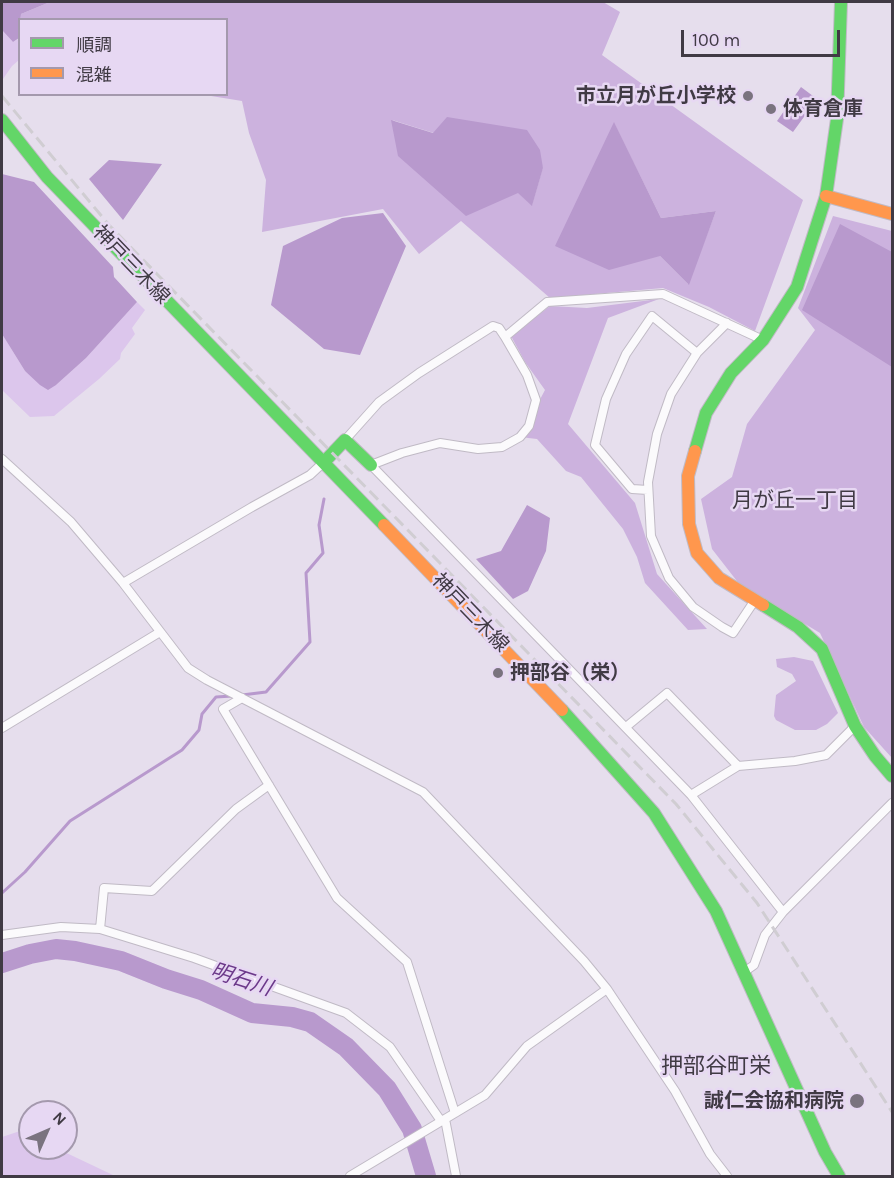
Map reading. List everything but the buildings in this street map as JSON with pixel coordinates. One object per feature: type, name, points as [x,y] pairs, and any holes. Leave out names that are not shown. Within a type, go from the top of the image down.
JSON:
[{"type":"main road","points":[[841,2],[837,119],[826,196],[797,287],[763,340],[731,373],[706,413],[688,476],[689,524],[697,553],[719,578],[798,627],[822,649],[855,726],[892,776]]},
{"type":"main road","name":"神戸三木線","points":[[2,120],[47,177],[325,461],[586,734],[654,813],[716,911],[825,1152],[839,1176]]},
{"type":"main road","points":[[826,196],[892,214]]},
{"type":"main road","points":[[325,461],[345,440],[371,465]]},
{"type":"street","points":[[505,338],[547,302],[654,294],[668,295],[763,340]]},
{"type":"street","points":[[648,490],[632,489],[595,445],[606,399],[626,354],[652,316],[697,353]]},
{"type":"street","points":[[727,323],[697,353],[671,394],[657,434],[648,482],[651,536],[669,578],[693,607],[733,633],[755,600]]},
{"type":"street","points":[[345,440],[379,402],[419,373],[493,326],[499,328],[527,375],[536,400],[529,426],[520,437],[502,447],[478,449],[440,443],[402,453],[371,465],[691,795],[783,912]]},
{"type":"street","points":[[2,459],[71,522],[123,583],[189,668],[207,680],[423,792],[584,961],[607,989],[675,1091],[710,1154],[727,1176]]},
{"type":"street","points":[[123,583],[252,507],[310,476],[325,461]]},
{"type":"street","points":[[2,728],[160,632]]},
{"type":"street","points":[[627,727],[667,693],[738,766]]},
{"type":"street","points":[[242,698],[223,709],[337,898],[407,962],[455,1113]]},
{"type":"street","points":[[691,795],[738,766],[795,761],[826,755],[855,726]]},
{"type":"street","points":[[100,929],[104,888],[152,891],[236,809],[269,785]]},
{"type":"street","points":[[744,972],[754,965],[765,935],[783,912],[892,803]]},
{"type":"street","points":[[2,935],[61,927],[100,929],[194,958],[346,1013],[390,1047],[443,1120],[456,1176]]},
{"type":"street","points":[[350,1176],[485,1095],[526,1046],[607,989]]},
{"type":"shaded area","points":[[2,2],[50,2],[21,14],[21,18],[18,18],[18,39],[13,42],[2,30]]},
{"type":"shaded area","points":[[50,2],[603,2],[620,12],[602,55],[803,200],[755,331],[709,307],[663,288],[550,298],[461,221],[419,254],[383,209],[262,232],[266,180],[249,133],[242,101],[211,96],[228,96],[228,18],[21,18],[21,14]],"holes":[[[392,120],[543,167],[532,205],[519,193]],[[614,123],[661,218],[716,211],[688,284],[660,256]]]},
{"type":"shaded area","points":[[2,30],[13,42],[18,39],[18,61],[3,79]]},
{"type":"shaded area","points":[[801,87],[817,99],[793,132],[777,121]]},
{"type":"shaded area","points":[[447,117],[527,130],[540,150],[543,168],[532,206],[518,193],[466,216],[398,156],[391,120],[433,133]]},
{"type":"shaded area","points":[[614,122],[661,218],[716,211],[689,285],[660,256],[609,270],[555,246]]},
{"type":"shaded area","points":[[109,160],[162,164],[123,220],[89,179]]},
{"type":"shaded area","points":[[2,174],[34,182],[113,267],[114,277],[137,302],[86,358],[48,390],[25,371],[2,334]]},
{"type":"shaded area","points":[[383,213],[406,246],[360,355],[324,349],[271,305],[283,246],[342,218]]},
{"type":"shaded area","points":[[833,216],[892,231],[892,758],[864,727],[820,633],[740,585],[712,549],[701,499],[732,477],[747,424],[815,330],[798,308]]},
{"type":"shaded area","points":[[840,224],[892,252],[892,367],[802,310]]},
{"type":"shaded area","points":[[659,299],[608,318],[568,424],[635,503],[657,574],[707,629],[688,630],[645,583],[637,557],[623,529],[581,477],[566,471],[537,439],[520,437],[545,390],[525,362],[511,336],[550,306],[587,308]]},
{"type":"shaded area","points":[[137,302],[145,310],[132,328],[135,334],[121,353],[120,359],[54,416],[30,417],[2,390],[2,334],[25,371],[56,385],[86,358]]},
{"type":"shaded area","points":[[527,505],[550,518],[546,551],[528,591],[513,599],[476,559],[501,551]]},
{"type":"shaded area","points":[[794,657],[813,661],[838,713],[827,724],[816,730],[795,730],[776,720],[774,716],[776,695],[796,681],[792,674],[777,667],[776,659]]},
{"type":"shaded area","points":[[18,1132],[18,1160],[78,1158],[115,1176],[2,1176],[2,1137]]},
{"type":"waterway","points":[[242,695],[266,692],[310,642],[306,573],[323,553],[319,525],[324,499]]},
{"type":"waterway","points":[[2,893],[25,872],[70,821],[182,750],[199,730],[202,714],[216,697],[232,696]]},
{"type":"waterway","name":"明石川","points":[[2,963],[56,949],[75,951],[121,961],[201,990],[252,1013],[292,1017],[310,1022],[346,1047],[387,1089],[412,1129],[426,1176]]},
{"type":"railway","points":[[2,96],[109,225],[676,804],[757,903],[892,1112]]},
{"type":"traffic: fast","points":[[695,451],[706,413],[731,373],[763,340],[797,287],[826,196],[837,119],[841,2]]},
{"type":"traffic: fast","points":[[2,120],[47,177],[384,525]]},
{"type":"traffic: fast","points":[[327,459],[345,440],[371,465]]},
{"type":"traffic: fast","points":[[763,605],[798,627],[822,649],[855,726],[892,776]]},
{"type":"traffic: fast","points":[[562,710],[654,813],[716,911],[825,1152],[839,1176]]},
{"type":"traffic: slow","points":[[826,196],[892,214]]},
{"type":"traffic: slow","points":[[695,451],[688,476],[689,524],[697,553],[719,578],[763,605]]},
{"type":"traffic: slow","points":[[384,525],[562,710]]},
{"type":"place","name":"市立月が丘小学校","points":[[748,96]]},
{"type":"place","name":"体育倉庫","points":[[771,109]]},
{"type":"place","name":"押部谷（栄）","points":[[498,673]]},
{"type":"place","name":"誠仁会協和病院","points":[[857,1101]]},
{"type":"district","name":"月が丘一丁目","points":[[795,501]]},
{"type":"district","name":"押部谷町栄","points":[[716,1067]]}]
